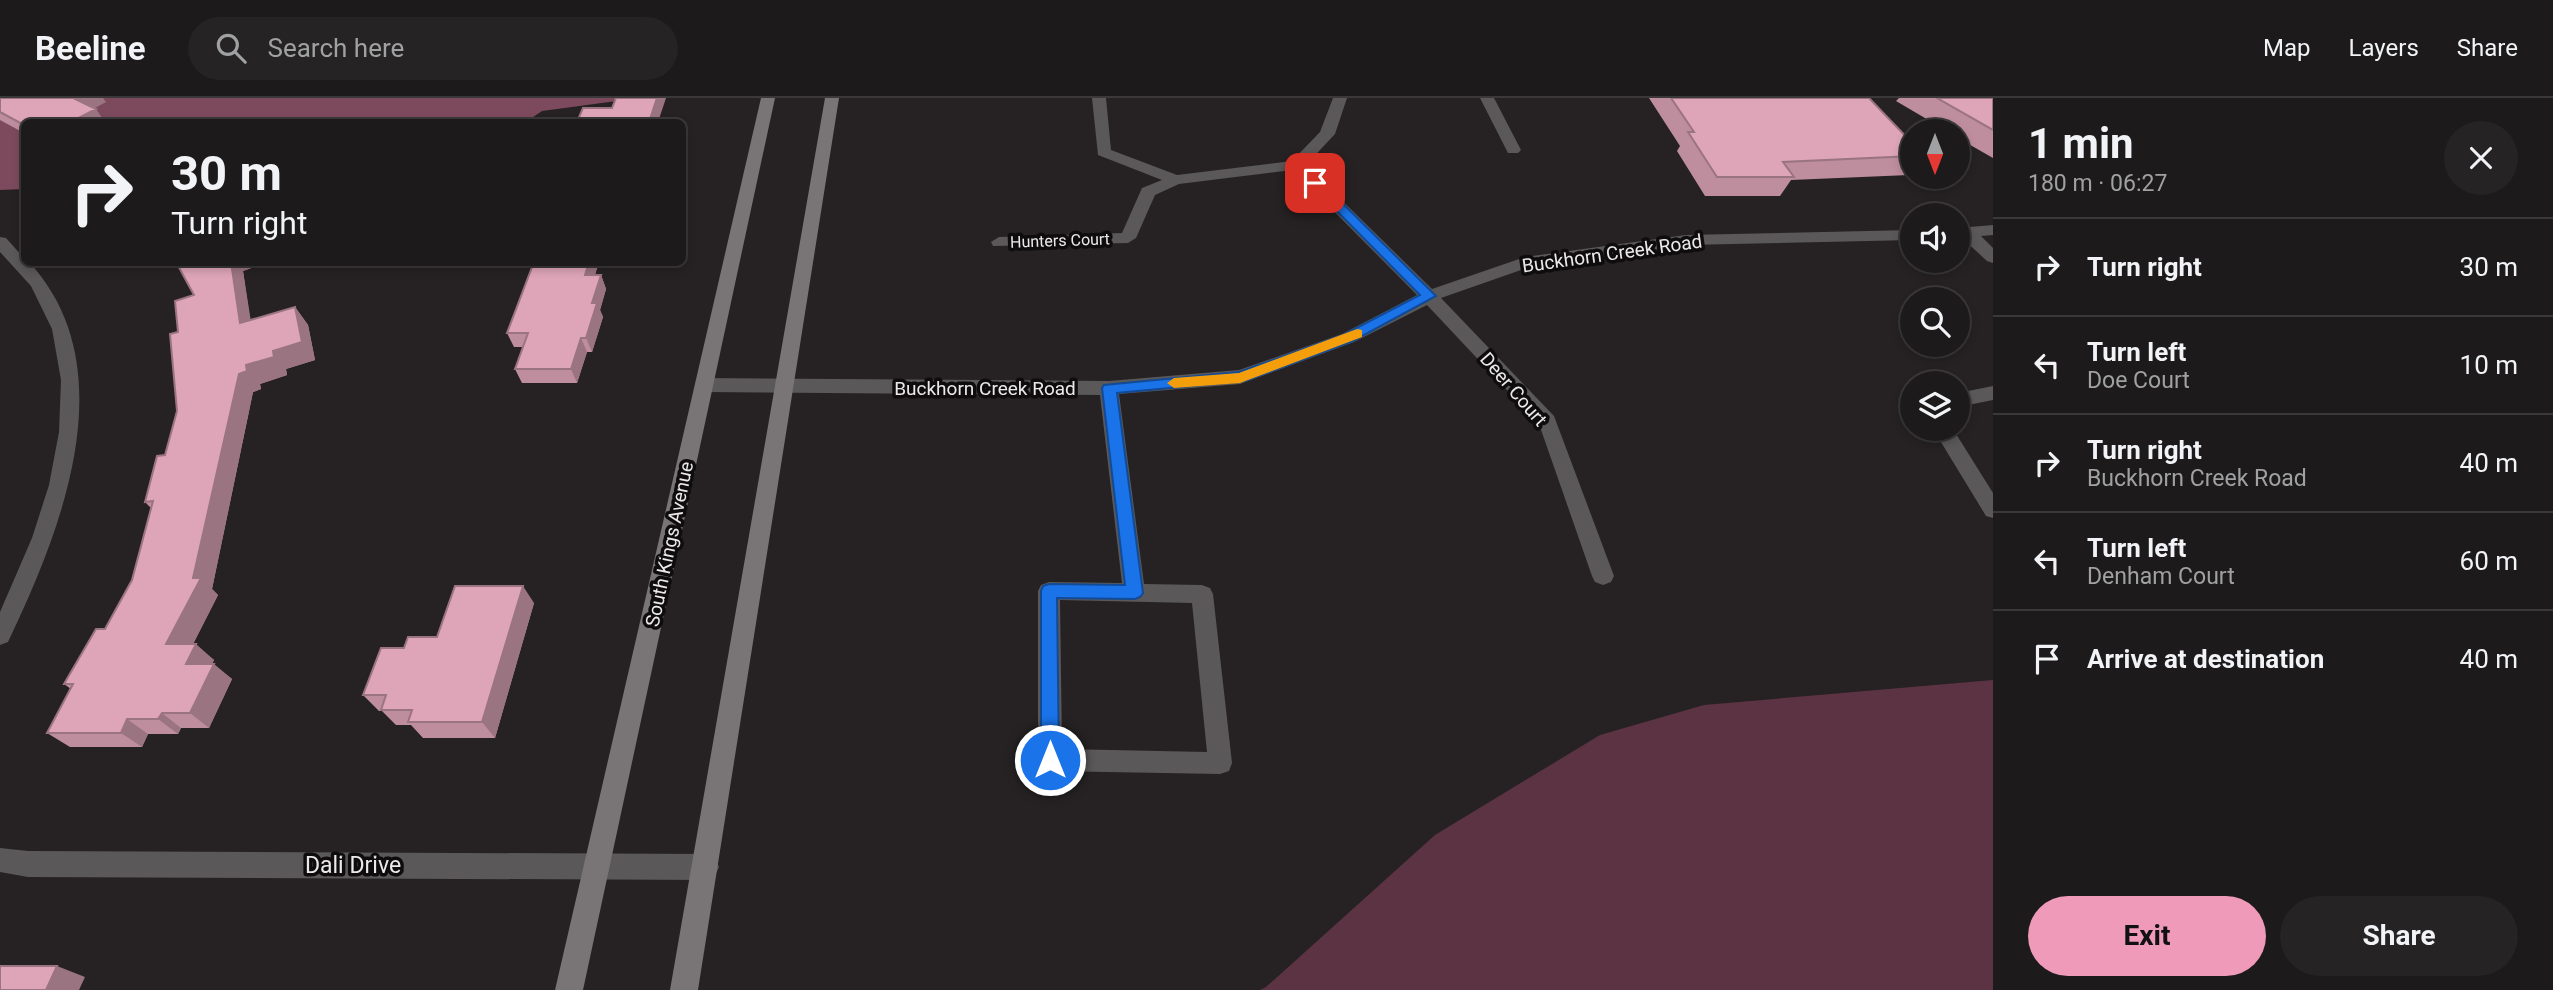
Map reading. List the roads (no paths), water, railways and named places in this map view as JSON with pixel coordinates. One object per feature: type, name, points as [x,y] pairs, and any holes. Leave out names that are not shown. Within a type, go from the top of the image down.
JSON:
[{"type":"main road","name":"South Kings Avenue","points":[[569,990],[768,98]]},
{"type":"main road","points":[[684,990],[832,98]]},
{"type":"street","points":[[1099,98],[1103,152],[1176,180]]},
{"type":"street","points":[[1297,165],[1326,134],[1340,98]]},
{"type":"street","points":[[1486,98],[1513,150]]},
{"type":"street","name":"Hunters Court","points":[[999,242],[1128,238],[1148,192],[1176,180],[1297,165]]},
{"type":"street","name":"Deer Court","points":[[1297,165],[1429,296],[1547,421],[1603,576]]},
{"type":"street","points":[[1970,232],[1993,230]]},
{"type":"street","name":"Buckhorn Creek Road","points":[[704,385],[1109,388],[1240,377],[1348,338],[1429,296],[1525,263],[1686,240],[1900,235]]},
{"type":"street","points":[[1970,239],[1993,257]]},
{"type":"street","points":[[0,242],[21,262]]},
{"type":"street","points":[[0,635],[37,557],[59,491],[66,450],[69,376],[65,342],[51,304],[26,266]]},
{"type":"street","points":[[1109,388],[1135,593]]},
{"type":"street","points":[[1970,398],[1993,393]]},
{"type":"street","points":[[1950,441],[1993,510]]},
{"type":"street","points":[[1049,591],[1135,593],[1202,594],[1220,763],[1050,760],[1049,591]]},
{"type":"street","name":"Dali Drive","points":[[0,860],[28,864],[706,867]]}]
